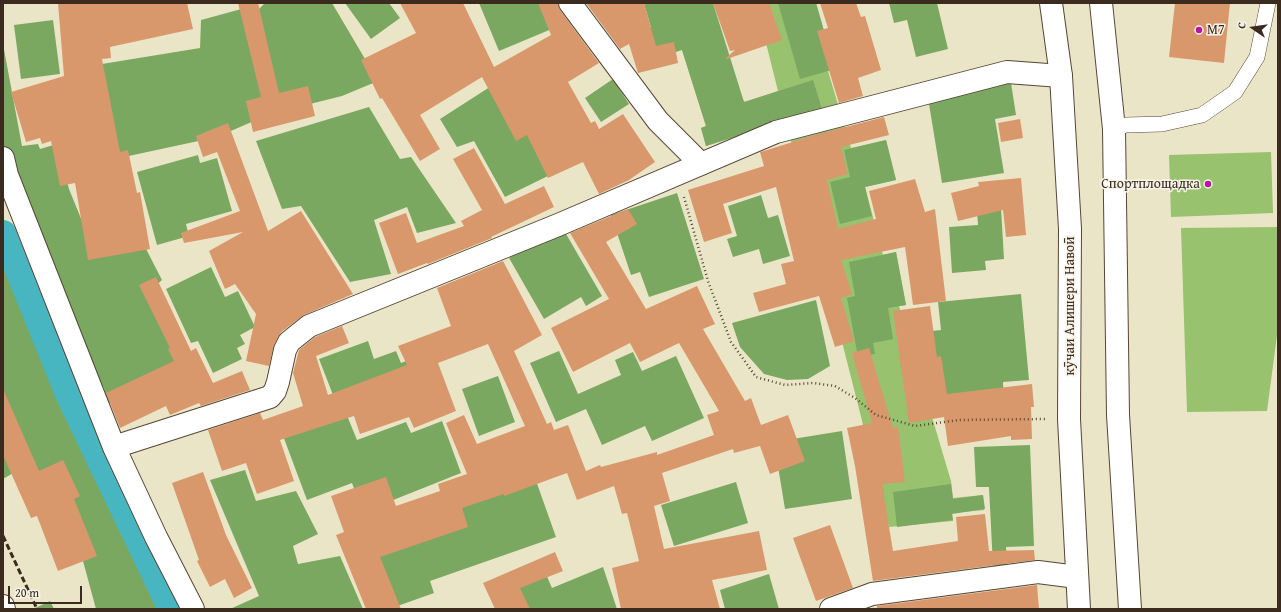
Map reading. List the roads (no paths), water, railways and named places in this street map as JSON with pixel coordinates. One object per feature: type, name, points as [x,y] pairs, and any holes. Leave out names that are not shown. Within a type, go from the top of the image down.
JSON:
[{"type":"street","points":[[570,3],[658,121],[702,164]]},
{"type":"street","name":"кӯчаи Алишери Навоӣ","points":[[1051,3],[1061,76],[1070,229],[1069,419],[1079,609]]},
{"type":"street","points":[[1101,3],[1114,128],[1118,415],[1130,609]]},
{"type":"street","points":[[114,447],[270,397],[275,391],[285,350],[289,342],[309,326],[676,175],[776,132],[1008,72],[1061,76]]},
{"type":"street","points":[[3,158],[7,175],[114,447],[156,537],[194,609]]},
{"type":"street","points":[[831,609],[872,594],[1030,573],[1038,572],[1077,577]]},
{"type":"lane","points":[[1114,128],[1126,125],[1162,124],[1202,115],[1235,92],[1257,57],[1268,3]]},
{"type":"waterway","points":[[3,233],[68,394],[171,609]]},
{"type":"railway","points":[[3,536],[37,609]]},
{"type":"place","name":"М7","points":[[1199,30]]},
{"type":"place","name":"Спортплощадка","points":[[1208,184]]}]
